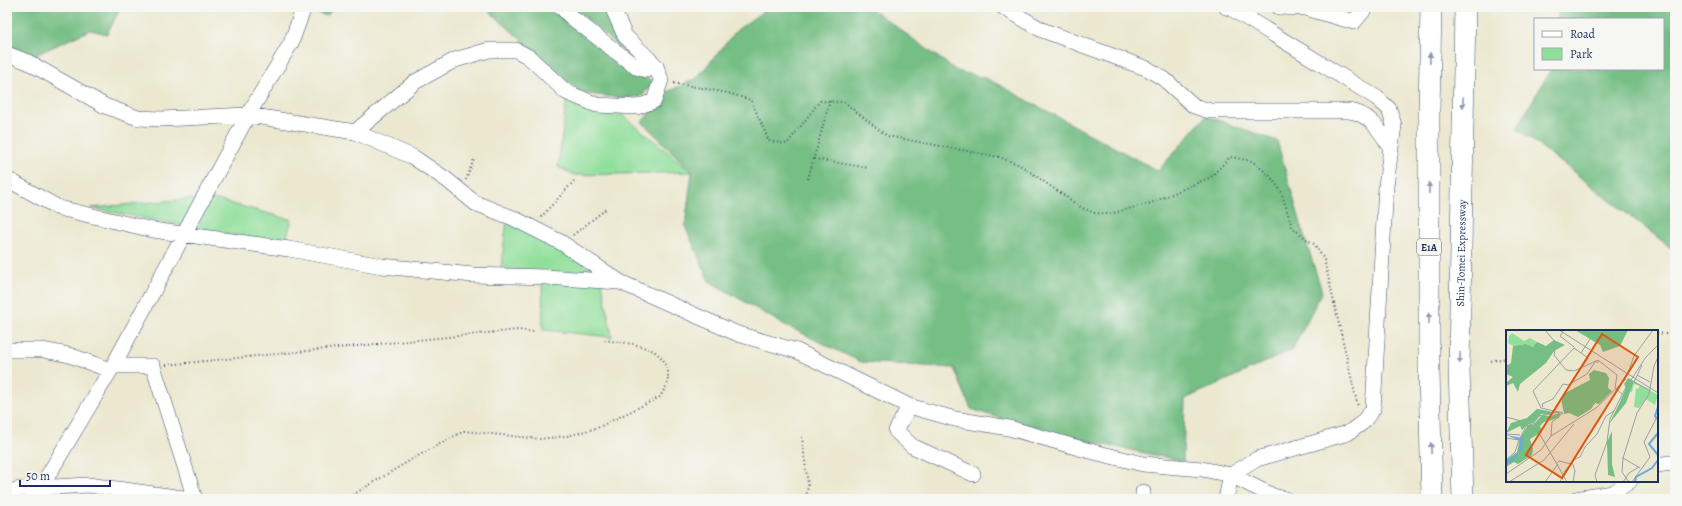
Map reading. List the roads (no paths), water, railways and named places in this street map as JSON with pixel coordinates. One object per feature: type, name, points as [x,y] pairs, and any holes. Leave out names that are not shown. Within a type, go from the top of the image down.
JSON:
[{"type":"highway","name":"E1A","points":[[1431,7],[1429,370],[1432,493]]},
{"type":"highway","name":"Shin-Tomei Expressway","points":[[1462,492],[1460,368],[1465,7]]},
{"type":"street","points":[[37,493],[111,368],[248,115],[291,43],[304,7]]},
{"type":"street","points":[[561,7],[571,17],[636,66],[659,73]]},
{"type":"street","points":[[612,7],[625,36],[659,73]]},
{"type":"street","points":[[1004,7],[1042,30],[1148,69],[1164,79],[1194,106],[1210,111],[1360,112],[1374,123],[1391,148]]},
{"type":"street","points":[[1279,7],[1306,8],[1354,22],[1363,10],[1363,7]]},
{"type":"street","points":[[1226,499],[1231,475],[1257,459],[1348,433],[1362,422],[1373,409],[1386,186],[1394,125],[1389,109],[1376,98],[1233,8]]},
{"type":"street","points":[[355,132],[414,82],[455,60],[489,50],[516,50],[529,57],[566,92],[597,105],[637,107],[654,101],[659,73]]},
{"type":"street","points":[[7,54],[28,62],[105,106],[138,118],[162,119],[248,115],[355,132],[413,157],[461,191],[475,203],[513,218],[562,243],[620,282],[738,334],[797,350],[909,406],[955,419],[1009,428],[1086,450],[1143,464],[1202,469],[1231,475],[1273,496],[1286,499]]},
{"type":"street","points":[[7,178],[59,208],[153,230],[289,249],[382,266],[473,275],[546,277],[620,282]]},
{"type":"street","points":[[7,350],[43,350],[69,355],[111,368],[153,366],[195,499]]},
{"type":"street","points":[[909,406],[896,431],[912,446],[974,474]]},
{"type":"street","points":[[1658,465],[1670,462],[1675,465]]},
{"type":"street","points":[[1576,499],[1613,493],[1629,482]]},
{"type":"street","points":[[7,493],[20,489],[37,493],[88,485],[190,499]]}]
